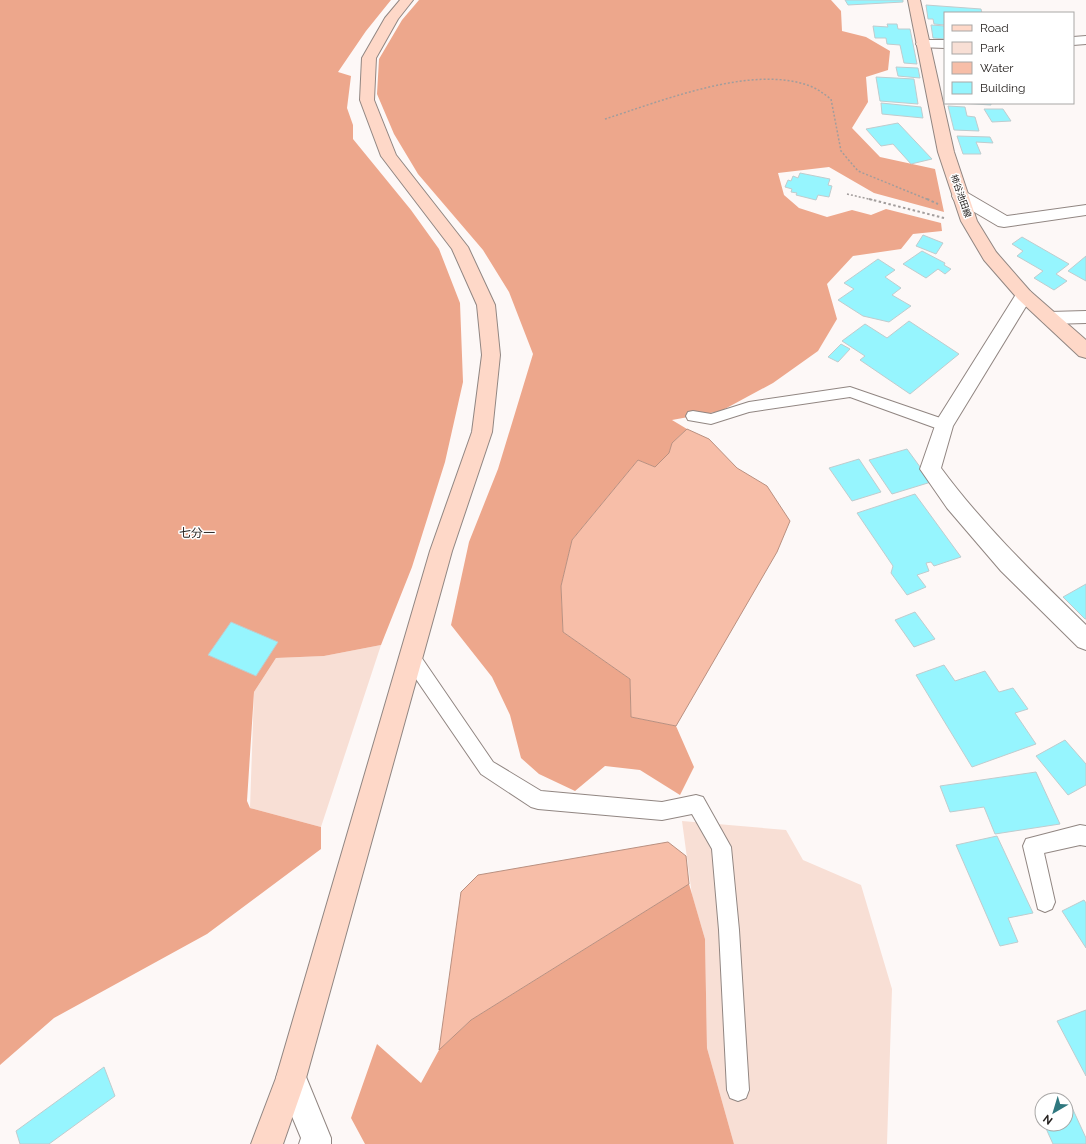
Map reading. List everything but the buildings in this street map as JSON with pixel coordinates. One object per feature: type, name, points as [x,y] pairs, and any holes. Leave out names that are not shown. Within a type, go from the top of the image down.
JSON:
[{"type":"street","points":[[267,1144],[291,1078],[441,551],[482,432],[491,355],[486,306],[460,247],[389,156],[367,100],[369,58],[392,18],[407,0]]},
{"type":"street","name":"柿谷池田線","points":[[914,0],[946,152],[970,223],[990,256],[1024,295],[1086,351]]},
{"type":"street","points":[[1074,41],[1086,40]]},
{"type":"street","points":[[923,44],[944,44]]},
{"type":"street","points":[[960,196],[1004,222],[1086,210]]},
{"type":"street","points":[[1024,295],[944,425],[930,468],[954,502],[1008,564],[1086,640]]},
{"type":"street","points":[[1049,318],[1086,317]]},
{"type":"street","points":[[291,1078],[316,1138],[315,1144]]},
{"type":"lane","points":[[693,416],[711,419],[749,407],[850,392],[944,425]]},
{"type":"lane","points":[[411,657],[487,768],[538,800],[662,811],[696,804],[721,847],[729,930],[738,1090]]},
{"type":"lane","points":[[1045,902],[1033,846],[1080,835],[1086,836]]},
{"type":"path","points":[[605,119],[727,82],[766,79],[809,85],[831,99],[841,151],[858,171],[931,200],[970,223]]},
{"type":"path","points":[[847,194],[970,223]]},
{"type":"green space","points":[[381,645],[321,827],[250,808],[254,692],[276,658],[324,656]]},
{"type":"green space","points":[[682,821],[786,830],[803,860],[861,885],[892,989],[887,1144],[734,1144],[707,1048],[705,939],[692,895]]},
{"type":"shaded area","points":[[0,0],[391,0],[366,31],[338,72],[351,76],[347,108],[353,125],[353,139],[411,210],[439,249],[460,303],[463,382],[445,462],[412,567],[381,645],[324,656],[276,658],[254,692],[247,801],[250,808],[321,827],[321,849],[207,934],[54,1018],[0,1065]]},
{"type":"shaded area","points":[[419,0],[831,0],[841,11],[842,31],[866,37],[890,51],[888,70],[866,77],[868,102],[852,128],[880,157],[935,169],[944,212],[874,193],[829,167],[778,173],[784,195],[799,208],[827,217],[852,210],[871,215],[886,209],[941,223],[942,231],[913,234],[901,249],[853,256],[827,284],[837,319],[818,351],[773,383],[721,411],[672,420],[687,429],[672,443],[669,453],[655,467],[638,460],[572,540],[561,586],[563,632],[630,679],[631,717],[676,726],[694,767],[680,795],[640,770],[605,766],[575,791],[539,774],[521,758],[510,715],[492,677],[451,625],[469,542],[498,469],[533,354],[509,292],[483,250],[418,174],[394,134],[377,94],[379,59],[402,20]]},
{"type":"shaded area","points":[[689,884],[705,939],[707,1048],[734,1144],[365,1144],[351,1118],[377,1044],[421,1083],[439,1050],[471,1020]]},
{"type":"water","points":[[687,429],[709,439],[737,468],[767,486],[790,521],[777,552],[676,726],[631,717],[630,679],[563,632],[561,586],[572,540],[638,460],[655,467],[669,453],[672,443]]},
{"type":"water","points":[[668,842],[686,856],[689,884],[471,1020],[439,1050],[461,892],[478,875]]},
{"type":"district","name":"七分一","points":[[197,533]]}]
